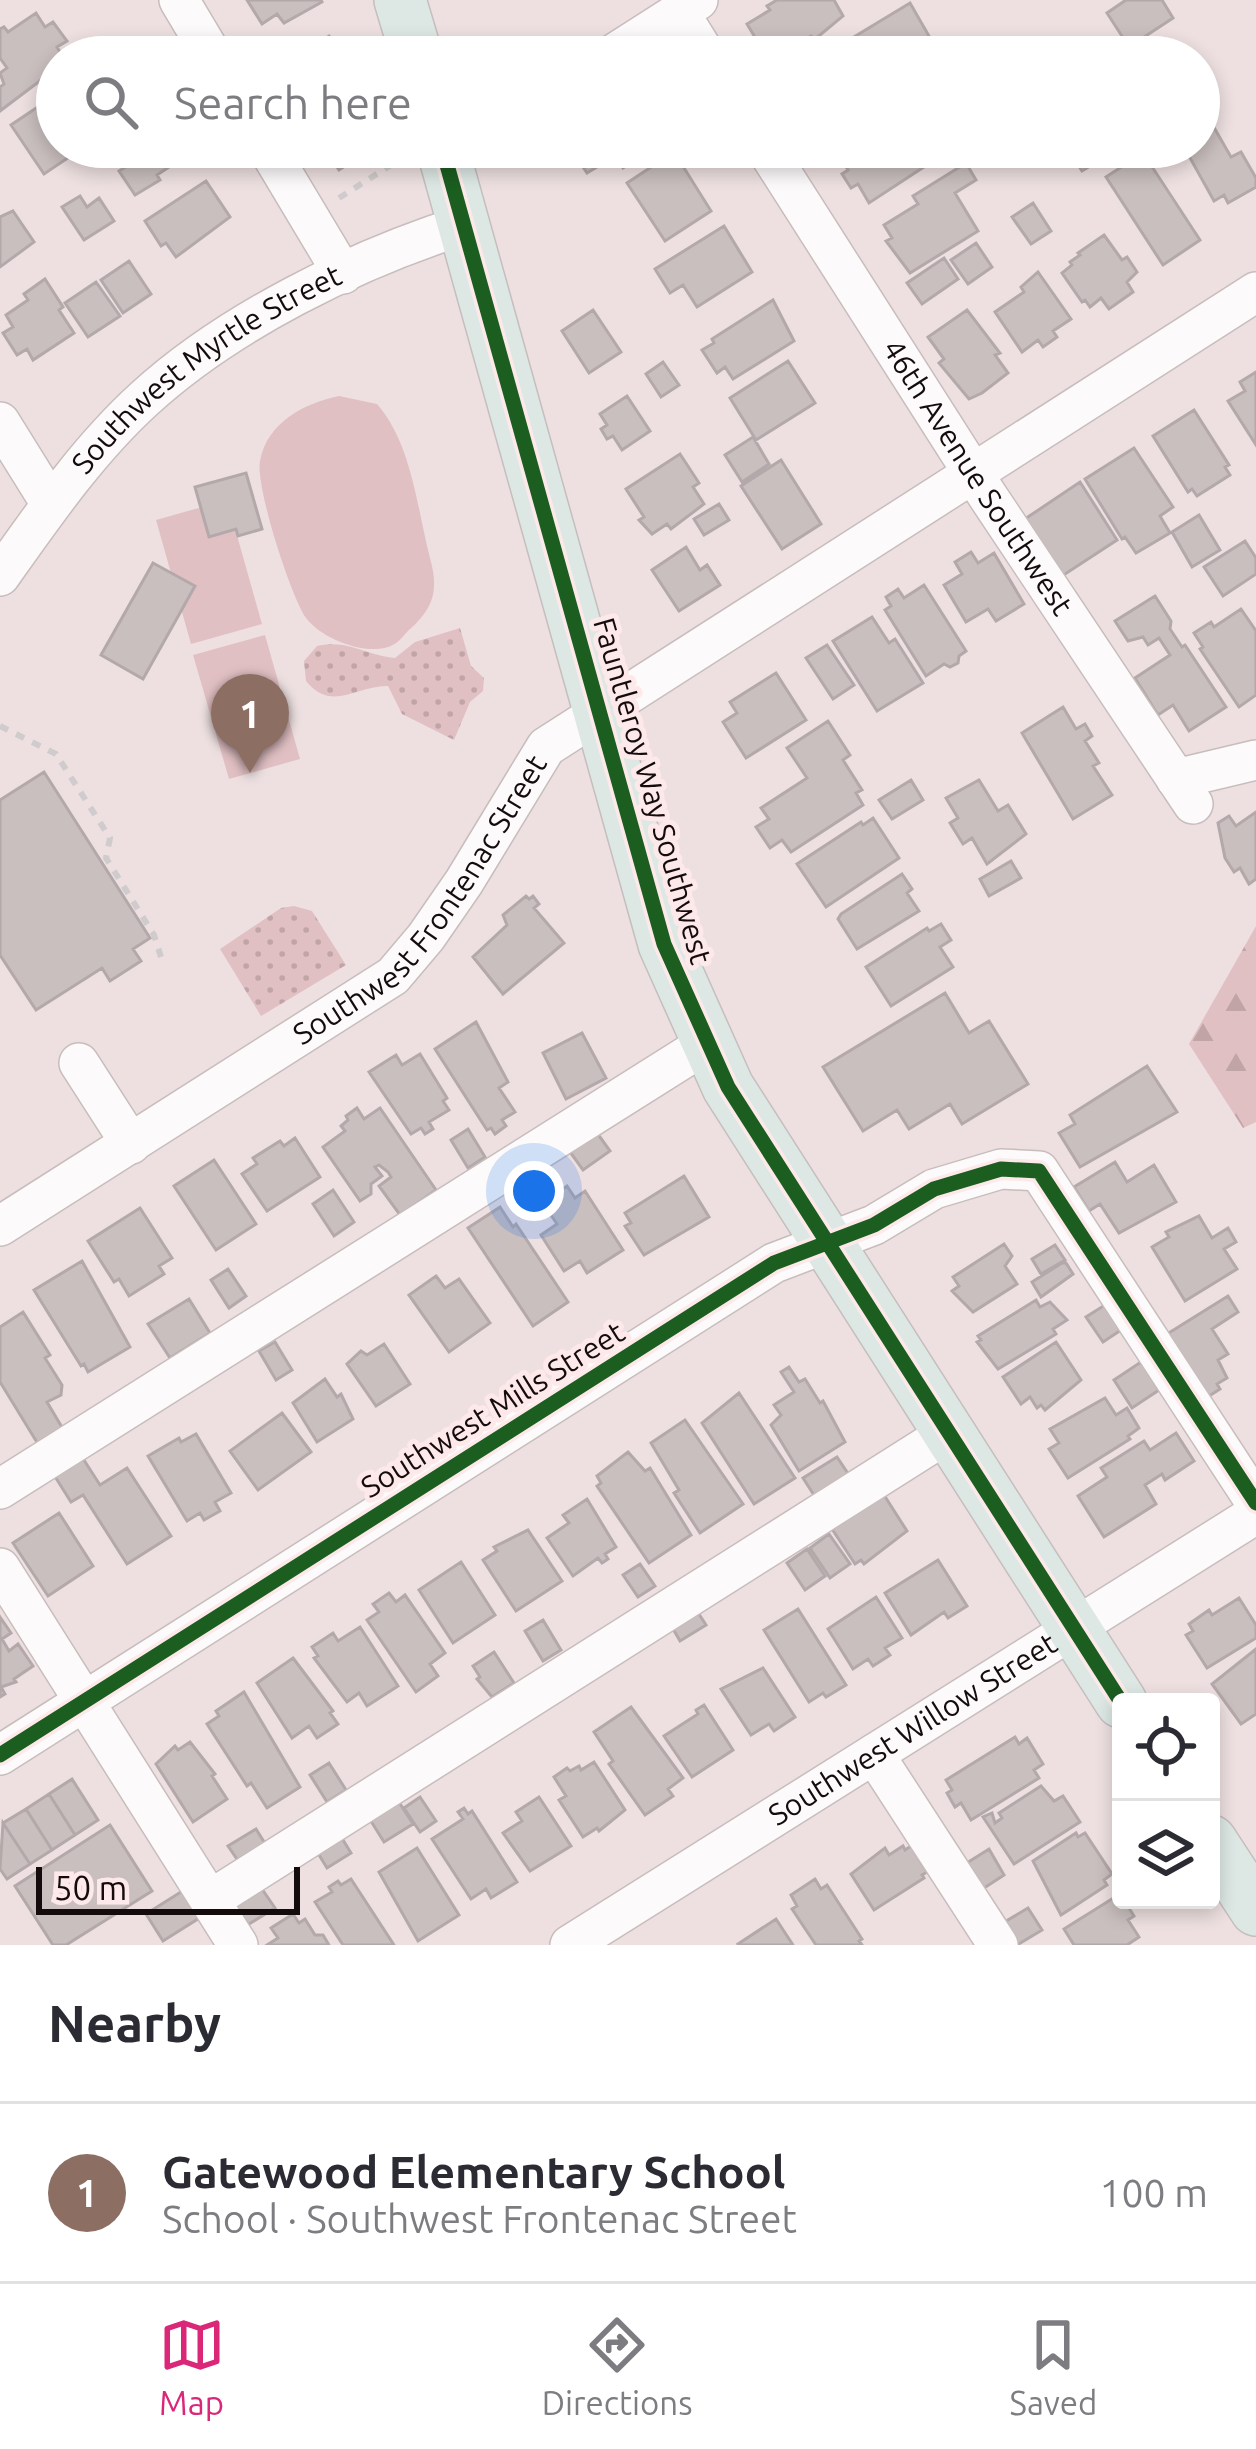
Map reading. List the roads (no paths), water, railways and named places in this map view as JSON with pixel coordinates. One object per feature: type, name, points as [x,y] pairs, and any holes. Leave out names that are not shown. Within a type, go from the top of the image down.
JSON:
[{"type":"main road","points":[[400,0],[411,36]]},
{"type":"main road","name":"Fauntleroy Way Southwest","points":[[455,168],[464,225],[664,944],[706,1044],[826,1243],[1115,1693]]},
{"type":"main road","points":[[1220,1855],[1256,1910]]},
{"type":"street","points":[[178,0],[200,36]]},
{"type":"street","points":[[642,36],[688,6],[699,36]]},
{"type":"street","points":[[280,168],[344,274]]},
{"type":"street","name":"46th Avenue Southwest","points":[[778,168],[1184,792],[1256,760]]},
{"type":"street","name":"Southwest Myrtle Street","points":[[0,576],[114,428],[181,368],[256,320],[344,274],[464,225]]},
{"type":"street","name":"Southwest Frontenac Street","points":[[0,1226],[393,976],[464,882],[546,747],[1256,292]]},
{"type":"street","points":[[0,422],[51,504]]},
{"type":"street","points":[[0,1489],[706,1044]]},
{"type":"street","points":[[79,1063],[131,1144]]},
{"type":"street","name":"Southwest Mills Street","points":[[0,1755],[774,1263],[874,1225],[934,1189],[1001,1169],[1039,1171],[1256,1503]]},
{"type":"street","points":[[210,1900],[948,1433]]},
{"type":"street","name":"Southwest Willow Street","points":[[570,1945],[1256,1514]]},
{"type":"street","points":[[0,1568],[238,1945]]},
{"type":"street","points":[[874,1754],[998,1945]]},
{"type":"place","name":"Gatewood Elementary School","points":[[250,773]]}]
